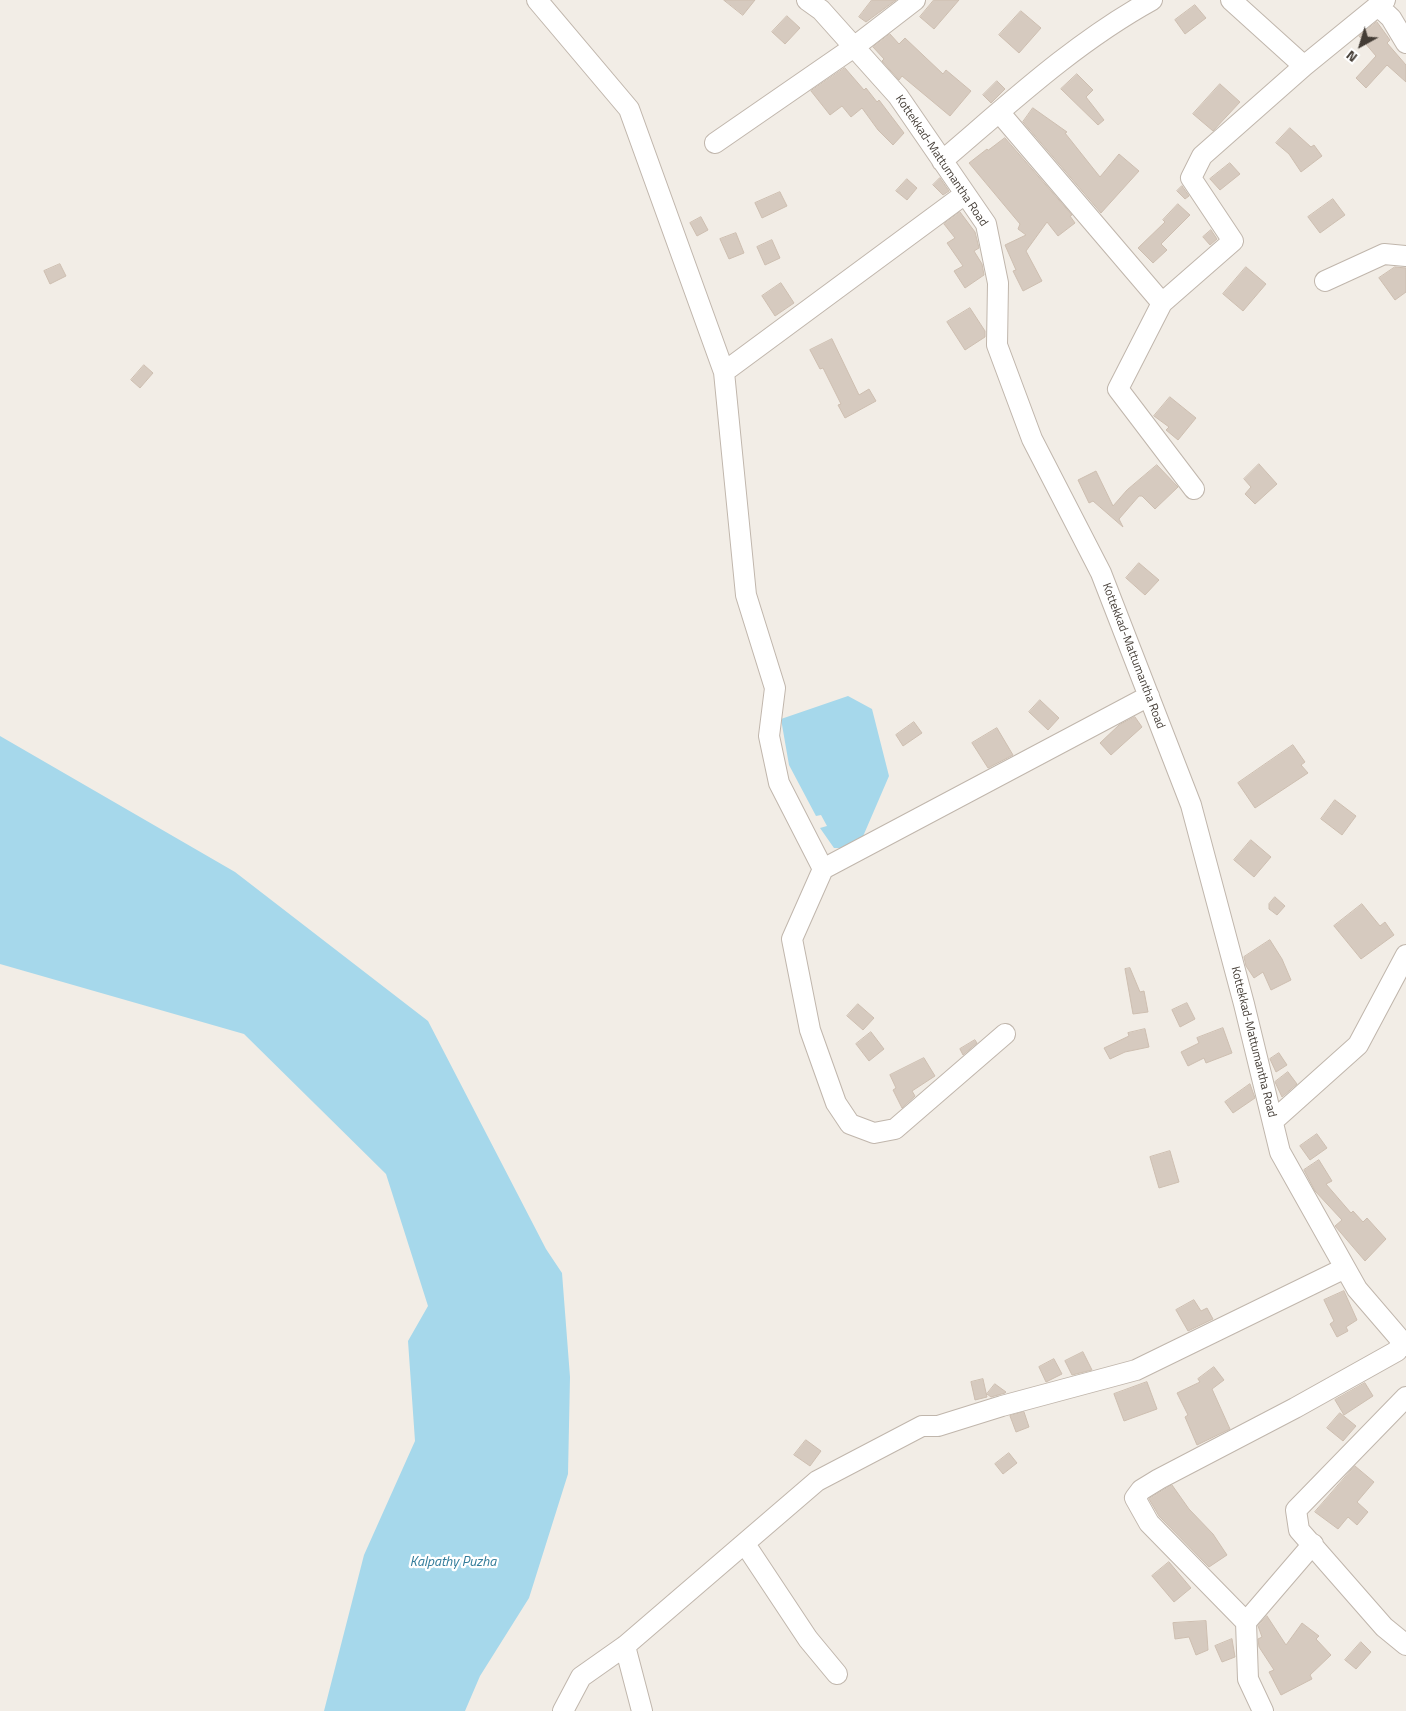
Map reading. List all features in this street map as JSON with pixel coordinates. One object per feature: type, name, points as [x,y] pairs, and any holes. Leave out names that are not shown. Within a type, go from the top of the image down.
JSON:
[{"type":"street","points":[[537,0],[629,109],[724,372],[746,595],[775,688],[769,736],[779,783],[823,869]]},
{"type":"street","points":[[715,143],[854,47],[915,0]]},
{"type":"street","points":[[942,161],[1046,72],[1114,21],[1152,0]]},
{"type":"street","points":[[1231,0],[1304,66]]},
{"type":"street","name":"Kottekkad-Mattumantha Road","points":[[815,2],[898,96],[986,224],[998,283],[997,345],[1032,439],[1101,573],[1191,805],[1244,1004],[1280,1152],[1357,1288],[1404,1344]]},
{"type":"street","points":[[1194,489],[1118,390],[1162,303],[1233,241],[1192,178],[1202,156],[1304,66],[1382,3],[1406,43]]},
{"type":"street","points":[[999,112],[1162,303]]},
{"type":"street","points":[[724,372],[965,194]]},
{"type":"street","points":[[1325,281],[1384,254],[1406,256]]},
{"type":"street","points":[[1005,1034],[895,1129],[874,1133],[850,1124],[836,1103],[810,1030],[792,939],[823,869],[1149,696]]},
{"type":"street","points":[[1272,1120],[1358,1045],[1406,955]]},
{"type":"street","points":[[563,1711],[581,1677],[625,1646],[816,1481],[922,1426],[938,1426],[1002,1406],[1136,1370],[1346,1268]]},
{"type":"street","points":[[1263,1711],[1248,1679],[1246,1622],[1149,1523],[1135,1498],[1141,1490],[1159,1479],[1295,1408],[1397,1350],[1404,1344]]},
{"type":"street","points":[[1406,1397],[1296,1510],[1299,1530],[1384,1627],[1406,1646]]},
{"type":"street","points":[[745,1544],[808,1639],[838,1674]]},
{"type":"street","points":[[1246,1622],[1313,1544]]},
{"type":"street","points":[[625,1646],[642,1711]]},
{"type":"water","points":[[848,696],[872,709],[889,776],[858,848],[834,848],[820,828],[827,826],[821,815],[816,816],[789,765],[781,719]]},
{"type":"water","name":"Kalpathy Puzha","points":[[0,736],[235,872],[428,1021],[546,1249],[562,1273],[570,1377],[568,1474],[529,1598],[480,1676],[465,1711],[324,1711],[364,1555],[415,1441],[408,1341],[428,1306],[386,1174],[244,1034],[0,964]]},
{"type":"building","points":[[724,0],[755,0],[743,15]]},
{"type":"building","points":[[872,0],[896,0],[866,22],[859,17]]},
{"type":"building","points":[[934,0],[959,0],[934,29],[920,17]]},
{"type":"building","points":[[1195,5],[1206,18],[1185,34],[1175,20]]},
{"type":"building","points":[[1021,11],[1041,28],[1019,53],[999,35]]},
{"type":"building","points":[[787,16],[800,28],[785,44],[772,32]]},
{"type":"building","points":[[1377,22],[1390,40],[1387,43],[1406,65],[1406,82],[1387,65],[1366,88],[1356,78],[1376,56],[1359,36]]},
{"type":"building","points":[[890,34],[899,44],[905,38],[943,74],[946,70],[971,91],[950,116],[902,76],[899,80],[882,61],[884,59],[873,47]]},
{"type":"building","points":[[845,68],[864,90],[866,88],[877,102],[879,100],[904,133],[893,145],[878,130],[862,108],[851,117],[842,106],[830,115],[811,91]]},
{"type":"building","points":[[1077,74],[1093,90],[1086,97],[1104,120],[1098,125],[1061,89]]},
{"type":"building","points":[[997,81],[1005,89],[991,103],[983,95]]},
{"type":"building","points":[[1220,84],[1240,102],[1213,131],[1193,114]]},
{"type":"building","points":[[1033,108],[1067,132],[1065,133],[1100,177],[1119,154],[1139,171],[1101,213],[1023,122]]},
{"type":"building","points":[[1290,128],[1311,147],[1314,145],[1322,156],[1301,172],[1289,154],[1276,143]]},
{"type":"building","points":[[1005,138],[1072,215],[1070,216],[1075,223],[1058,236],[1047,222],[1026,251],[1042,281],[1023,291],[1013,271],[1016,270],[1005,245],[1026,235],[1018,229],[1020,224],[969,163]]},
{"type":"building","points":[[1230,163],[1240,174],[1220,190],[1210,179]]},
{"type":"building","points":[[940,178],[949,191],[943,195],[933,185]]},
{"type":"building","points":[[907,179],[917,188],[907,200],[896,191]]},
{"type":"building","points":[[1182,186],[1189,196],[1185,199],[1177,191]]},
{"type":"building","points":[[780,192],[787,206],[762,218],[755,203]]},
{"type":"building","points":[[1333,199],[1345,215],[1320,233],[1308,217]]},
{"type":"building","points":[[1178,204],[1190,215],[1161,244],[1167,250],[1153,263],[1138,248],[1165,222],[1163,220]]},
{"type":"building","points":[[960,212],[975,232],[979,248],[974,251],[982,264],[984,275],[965,288],[954,271],[963,266],[947,243],[955,238],[944,224]]},
{"type":"building","points":[[701,217],[708,230],[697,236],[690,223]]},
{"type":"building","points":[[1211,230],[1217,239],[1210,245],[1203,237]]},
{"type":"building","points":[[736,233],[744,253],[729,259],[720,239]]},
{"type":"building","points":[[772,240],[780,258],[765,265],[757,247]]},
{"type":"building","points":[[60,264],[66,276],[50,284],[44,271]]},
{"type":"building","points":[[1246,267],[1266,284],[1243,311],[1223,294]]},
{"type":"building","points":[[1395,267],[1406,268],[1406,292],[1395,300],[1379,278]]},
{"type":"building","points":[[781,283],[794,303],[775,316],[762,296]]},
{"type":"building","points":[[970,308],[985,331],[985,337],[965,350],[947,322]]},
{"type":"building","points":[[832,339],[859,395],[869,389],[876,401],[845,418],[838,405],[841,404],[823,368],[820,369],[810,350]]},
{"type":"building","points":[[144,365],[153,373],[140,388],[131,380]]},
{"type":"building","points":[[1170,397],[1196,418],[1178,440],[1166,430],[1169,427],[1154,416]]},
{"type":"building","points":[[1259,464],[1277,484],[1255,504],[1245,494],[1251,487],[1244,479]]},
{"type":"building","points":[[1157,465],[1178,487],[1155,509],[1142,496],[1139,496],[1119,519],[1123,527],[1093,501],[1089,503],[1078,480],[1096,471],[1113,506],[1127,490]]},
{"type":"building","points":[[1139,563],[1159,580],[1145,595],[1126,578]]},
{"type":"building","points":[[1040,700],[1059,718],[1048,730],[1029,712]]},
{"type":"building","points":[[1135,717],[1142,727],[1111,755],[1100,743],[1119,725]]},
{"type":"building","points":[[914,722],[922,733],[903,746],[896,735]]},
{"type":"building","points":[[997,728],[1013,755],[988,768],[972,743]]},
{"type":"building","points":[[1293,745],[1305,762],[1301,765],[1308,773],[1255,808],[1238,783]]},
{"type":"building","points":[[1335,800],[1356,816],[1342,835],[1321,819]]},
{"type":"building","points":[[1251,840],[1271,857],[1254,877],[1234,860]]},
{"type":"building","points":[[1275,897],[1285,906],[1277,915],[1269,909],[1269,904]]},
{"type":"building","points":[[1362,904],[1380,926],[1385,922],[1394,935],[1361,959],[1334,926]]},
{"type":"building","points":[[1270,940],[1282,959],[1291,980],[1271,990],[1263,972],[1254,978],[1246,966],[1244,957]]},
{"type":"building","points":[[1130,968],[1140,992],[1144,991],[1148,1012],[1133,1014],[1125,969]]},
{"type":"building","points":[[1187,1003],[1195,1019],[1180,1027],[1172,1010]]},
{"type":"building","points":[[858,1004],[874,1018],[863,1030],[847,1016]]},
{"type":"building","points":[[1223,1028],[1232,1053],[1206,1063],[1204,1058],[1188,1066],[1181,1052],[1199,1043],[1197,1038]]},
{"type":"building","points":[[1145,1029],[1149,1047],[1125,1052],[1110,1059],[1104,1048],[1129,1036],[1128,1033]]},
{"type":"building","points":[[871,1032],[884,1049],[869,1061],[856,1044]]},
{"type":"building","points":[[975,1040],[977,1043],[963,1055],[960,1049]]},
{"type":"building","points":[[1279,1053],[1287,1065],[1276,1072],[1270,1059]]},
{"type":"building","points":[[924,1058],[935,1076],[912,1091],[915,1096],[902,1108],[893,1090],[896,1088],[890,1075]]},
{"type":"building","points":[[1288,1072],[1297,1084],[1282,1097],[1275,1082]]},
{"type":"building","points":[[1250,1084],[1255,1098],[1233,1113],[1225,1102]]},
{"type":"building","points":[[1317,1134],[1327,1148],[1310,1160],[1300,1146]]},
{"type":"building","points":[[1170,1151],[1179,1182],[1159,1188],[1150,1157]]},
{"type":"building","points":[[1319,1160],[1332,1181],[1326,1184],[1351,1213],[1353,1211],[1363,1222],[1367,1218],[1386,1239],[1365,1261],[1335,1226],[1342,1220],[1315,1191],[1304,1170]]},
{"type":"building","points":[[1344,1291],[1357,1320],[1346,1327],[1348,1331],[1337,1337],[1330,1324],[1334,1321],[1324,1300]]},
{"type":"building","points":[[1194,1300],[1201,1311],[1207,1308],[1213,1319],[1188,1331],[1176,1310]]},
{"type":"building","points":[[1083,1352],[1092,1370],[1072,1375],[1065,1361]]},
{"type":"building","points":[[1054,1359],[1062,1374],[1046,1382],[1039,1367]]},
{"type":"building","points":[[1214,1367],[1224,1380],[1212,1389],[1230,1429],[1197,1445],[1185,1417],[1188,1415],[1177,1393],[1200,1382],[1198,1379]]},
{"type":"building","points":[[983,1379],[987,1397],[975,1400],[971,1382]]},
{"type":"building","points":[[1147,1382],[1157,1409],[1124,1421],[1114,1394]]},
{"type":"building","points":[[1365,1383],[1373,1396],[1344,1415],[1335,1400]]},
{"type":"building","points":[[995,1384],[1006,1392],[991,1397],[987,1394]]},
{"type":"building","points":[[1024,1412],[1029,1427],[1016,1432],[1010,1416]]},
{"type":"building","points":[[1340,1413],[1356,1426],[1343,1441],[1327,1428]]},
{"type":"building","points":[[806,1440],[821,1451],[810,1466],[794,1455]]},
{"type":"building","points":[[1009,1453],[1017,1463],[1003,1474],[995,1464]]},
{"type":"building","points":[[1355,1466],[1374,1482],[1357,1502],[1368,1512],[1357,1525],[1348,1517],[1338,1529],[1315,1512]]},
{"type":"building","points":[[1172,1485],[1189,1509],[1213,1534],[1227,1555],[1209,1567],[1159,1516],[1149,1499]]},
{"type":"building","points":[[1169,1562],[1191,1588],[1174,1602],[1152,1576]]},
{"type":"building","points":[[1267,1616],[1286,1645],[1302,1623],[1319,1636],[1316,1639],[1331,1655],[1310,1675],[1312,1679],[1281,1695],[1269,1672],[1274,1670],[1259,1647],[1258,1639],[1262,1637],[1258,1626]]},
{"type":"building","points":[[1206,1621],[1208,1650],[1196,1655],[1189,1637],[1175,1639],[1173,1623]]},
{"type":"building","points":[[1232,1639],[1235,1657],[1222,1662],[1215,1646]]},
{"type":"building","points":[[1361,1642],[1371,1652],[1356,1669],[1345,1660]]}]
